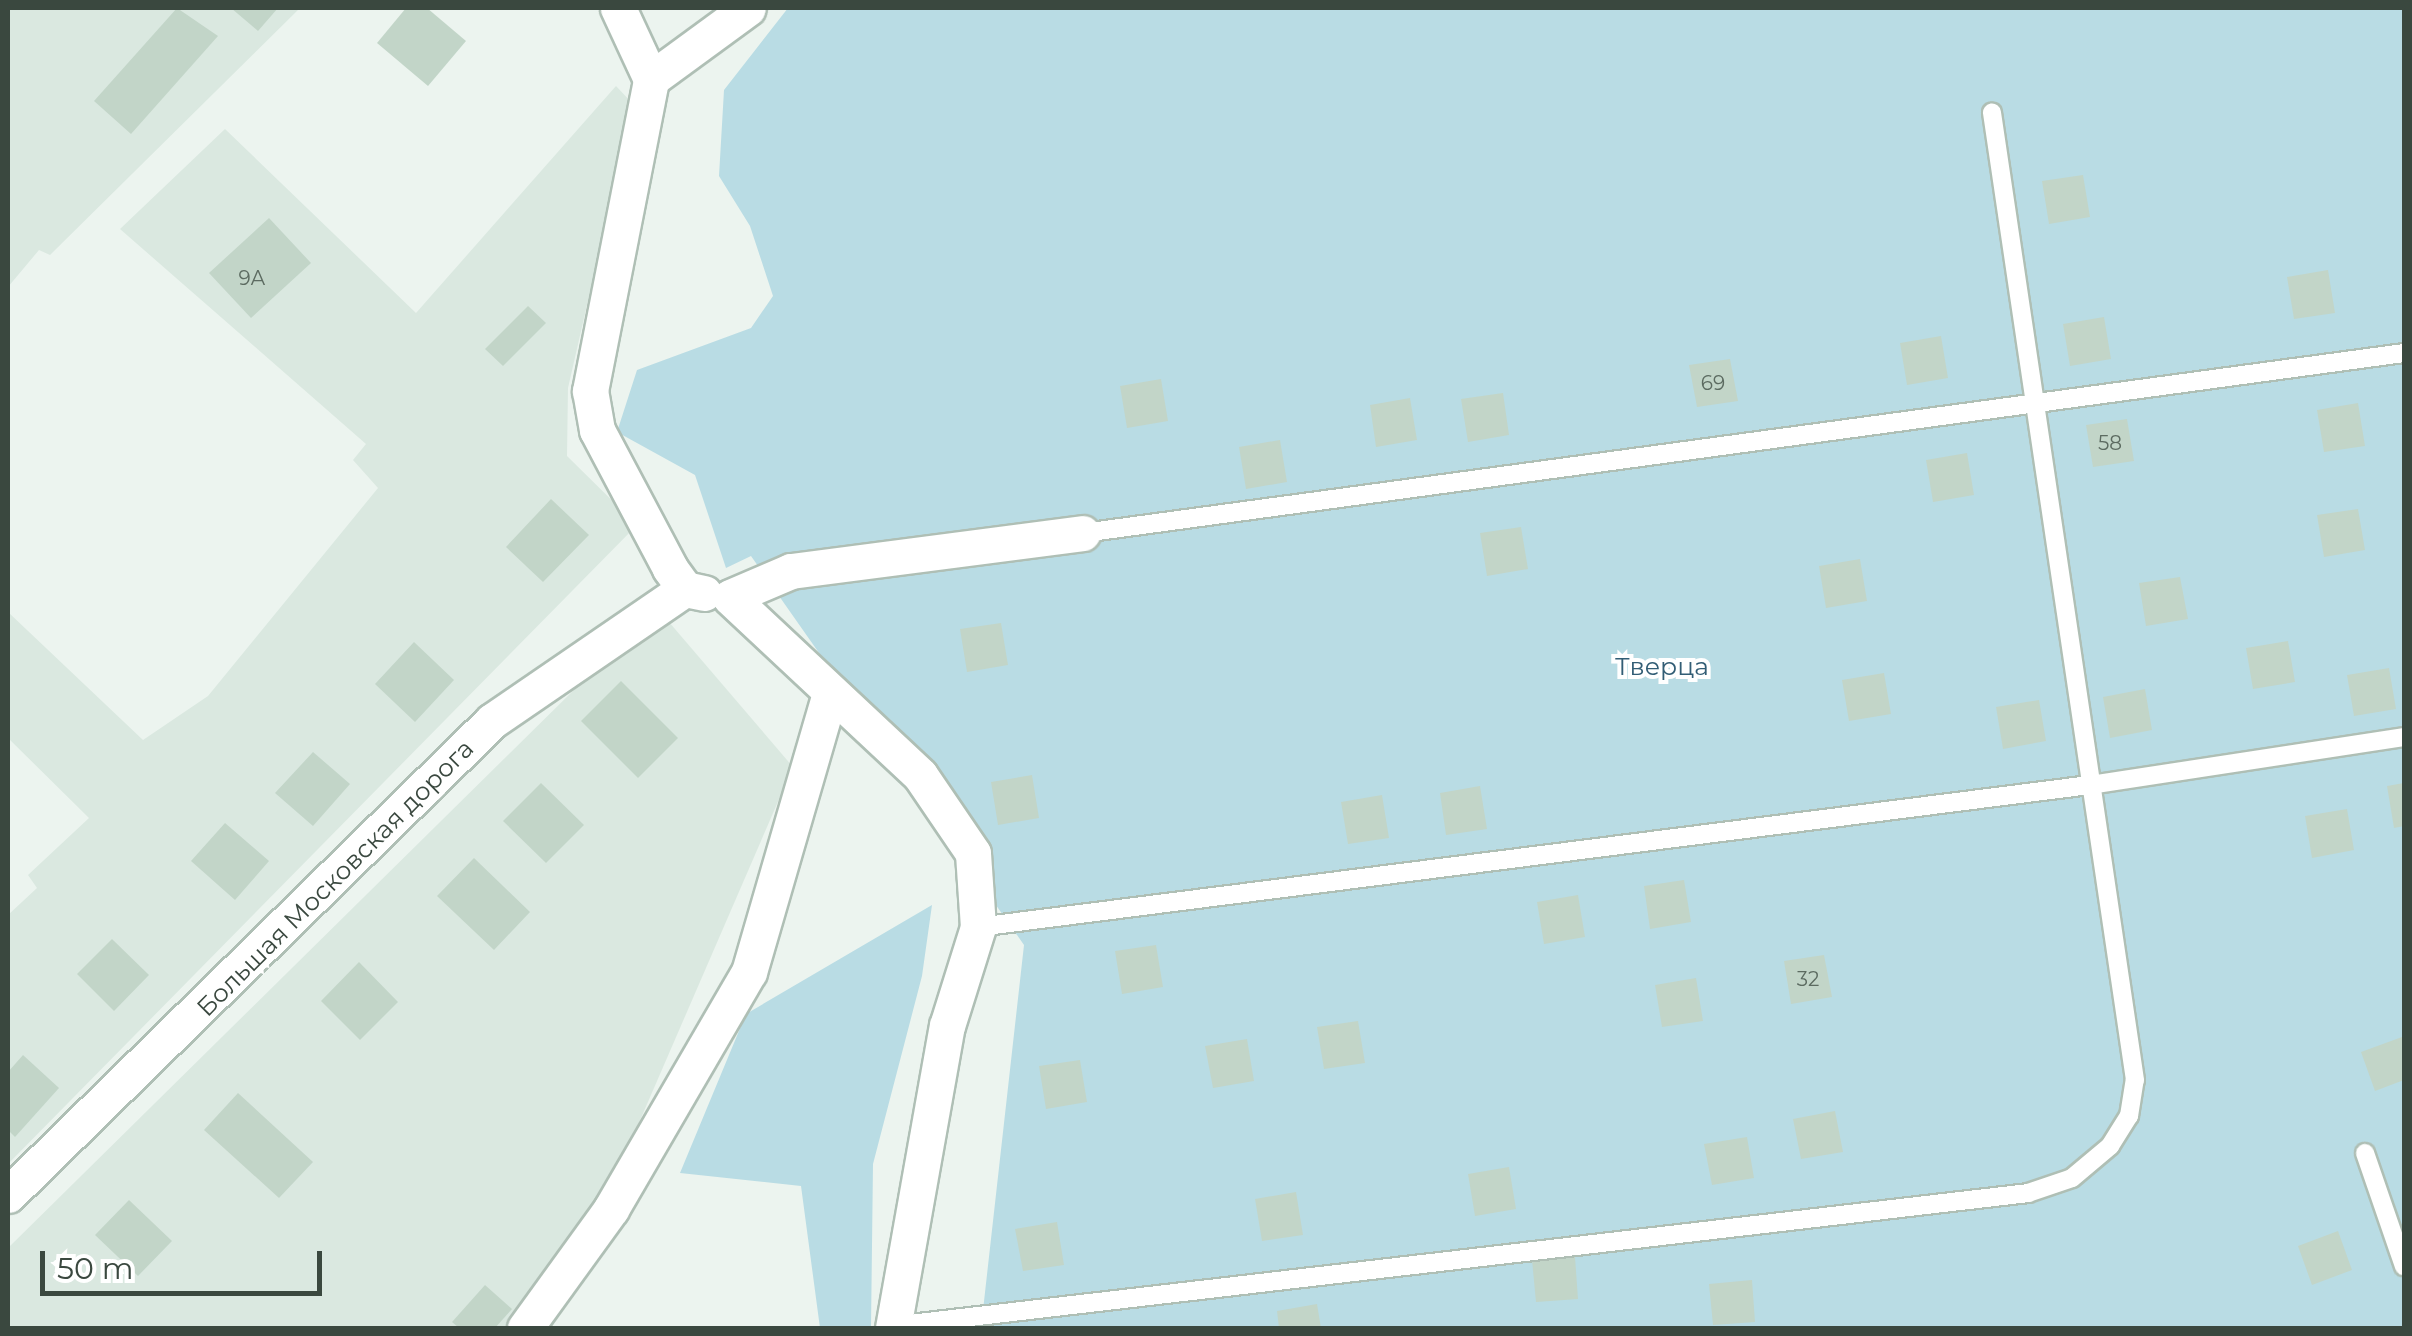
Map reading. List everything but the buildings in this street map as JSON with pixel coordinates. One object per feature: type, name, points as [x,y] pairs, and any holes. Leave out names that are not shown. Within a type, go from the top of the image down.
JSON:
[{"type":"street","points":[[618,8],[651,79],[590,391],[597,430],[684,590],[730,597],[791,571],[1083,534]]},
{"type":"street","points":[[651,79],[748,8]]},
{"type":"street","name":"Большая Московская дорога","points":[[8,1195],[492,721],[684,590]]},
{"type":"street","points":[[730,597],[920,775],[965,836],[978,927],[947,1026],[893,1327]]},
{"type":"street","points":[[525,1328],[611,1209],[749,972],[830,694]]},
{"type":"lane","points":[[893,1327],[2028,1193],[2072,1178],[2110,1146],[2129,1116],[2135,1080],[1992,113]]},
{"type":"lane","points":[[1083,534],[2035,408],[2404,353]]},
{"type":"lane","points":[[978,927],[2090,786],[2404,737]]},
{"type":"lane","points":[[2365,1153],[2404,1266]]},
{"type":"shaded area","points":[[8,8],[300,8],[50,255],[39,250],[8,287]]},
{"type":"shaded area","points":[[616,86],[633,104],[568,388],[567,456],[637,525],[8,1164],[8,915],[37,888],[28,875],[89,818],[8,738],[8,612],[143,740],[208,696],[378,488],[353,460],[366,444],[120,229],[225,129],[416,313]]},
{"type":"shaded area","points":[[657,608],[793,767],[612,1185],[508,1328],[8,1328],[8,1248]]},
{"type":"green space","name":"Тверца","points":[[788,8],[2404,8],[2404,1328],[981,1328],[1024,945],[751,556],[726,568],[695,475],[617,432],[637,370],[751,328],[773,296],[750,226],[719,176],[724,90]]},
{"type":"green space","points":[[932,905],[922,976],[873,1164],[871,1328],[820,1328],[801,1186],[680,1173],[746,1014]]}]
